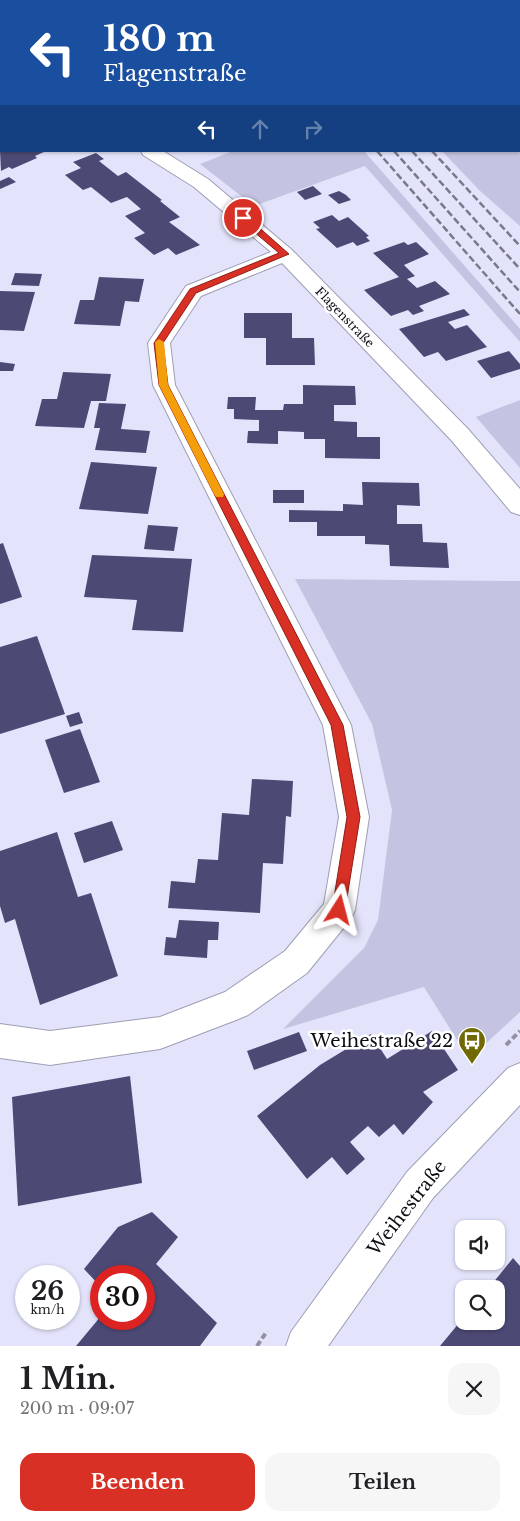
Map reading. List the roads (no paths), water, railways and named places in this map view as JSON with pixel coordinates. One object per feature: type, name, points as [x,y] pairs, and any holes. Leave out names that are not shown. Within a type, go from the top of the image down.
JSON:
[{"type":"street","name":"Flagenstraße","points":[[152,152],[201,183],[285,254],[460,435],[520,506]]},
{"type":"street","points":[[0,1041],[50,1048],[160,1033],[236,1004],[296,962],[339,910],[354,817],[337,725],[164,385],[159,343],[193,291],[285,254]]},
{"type":"street","name":"Weihestraße","points":[[305,1346],[420,1185],[520,1080]]},
{"type":"railway","points":[[378,152],[520,314]]},
{"type":"railway","points":[[395,152],[520,292]]},
{"type":"railway","points":[[413,152],[520,269]]},
{"type":"railway","points":[[433,152],[520,246]]},
{"type":"place","name":"Weihestraße 22","points":[[472,1065]]}]
